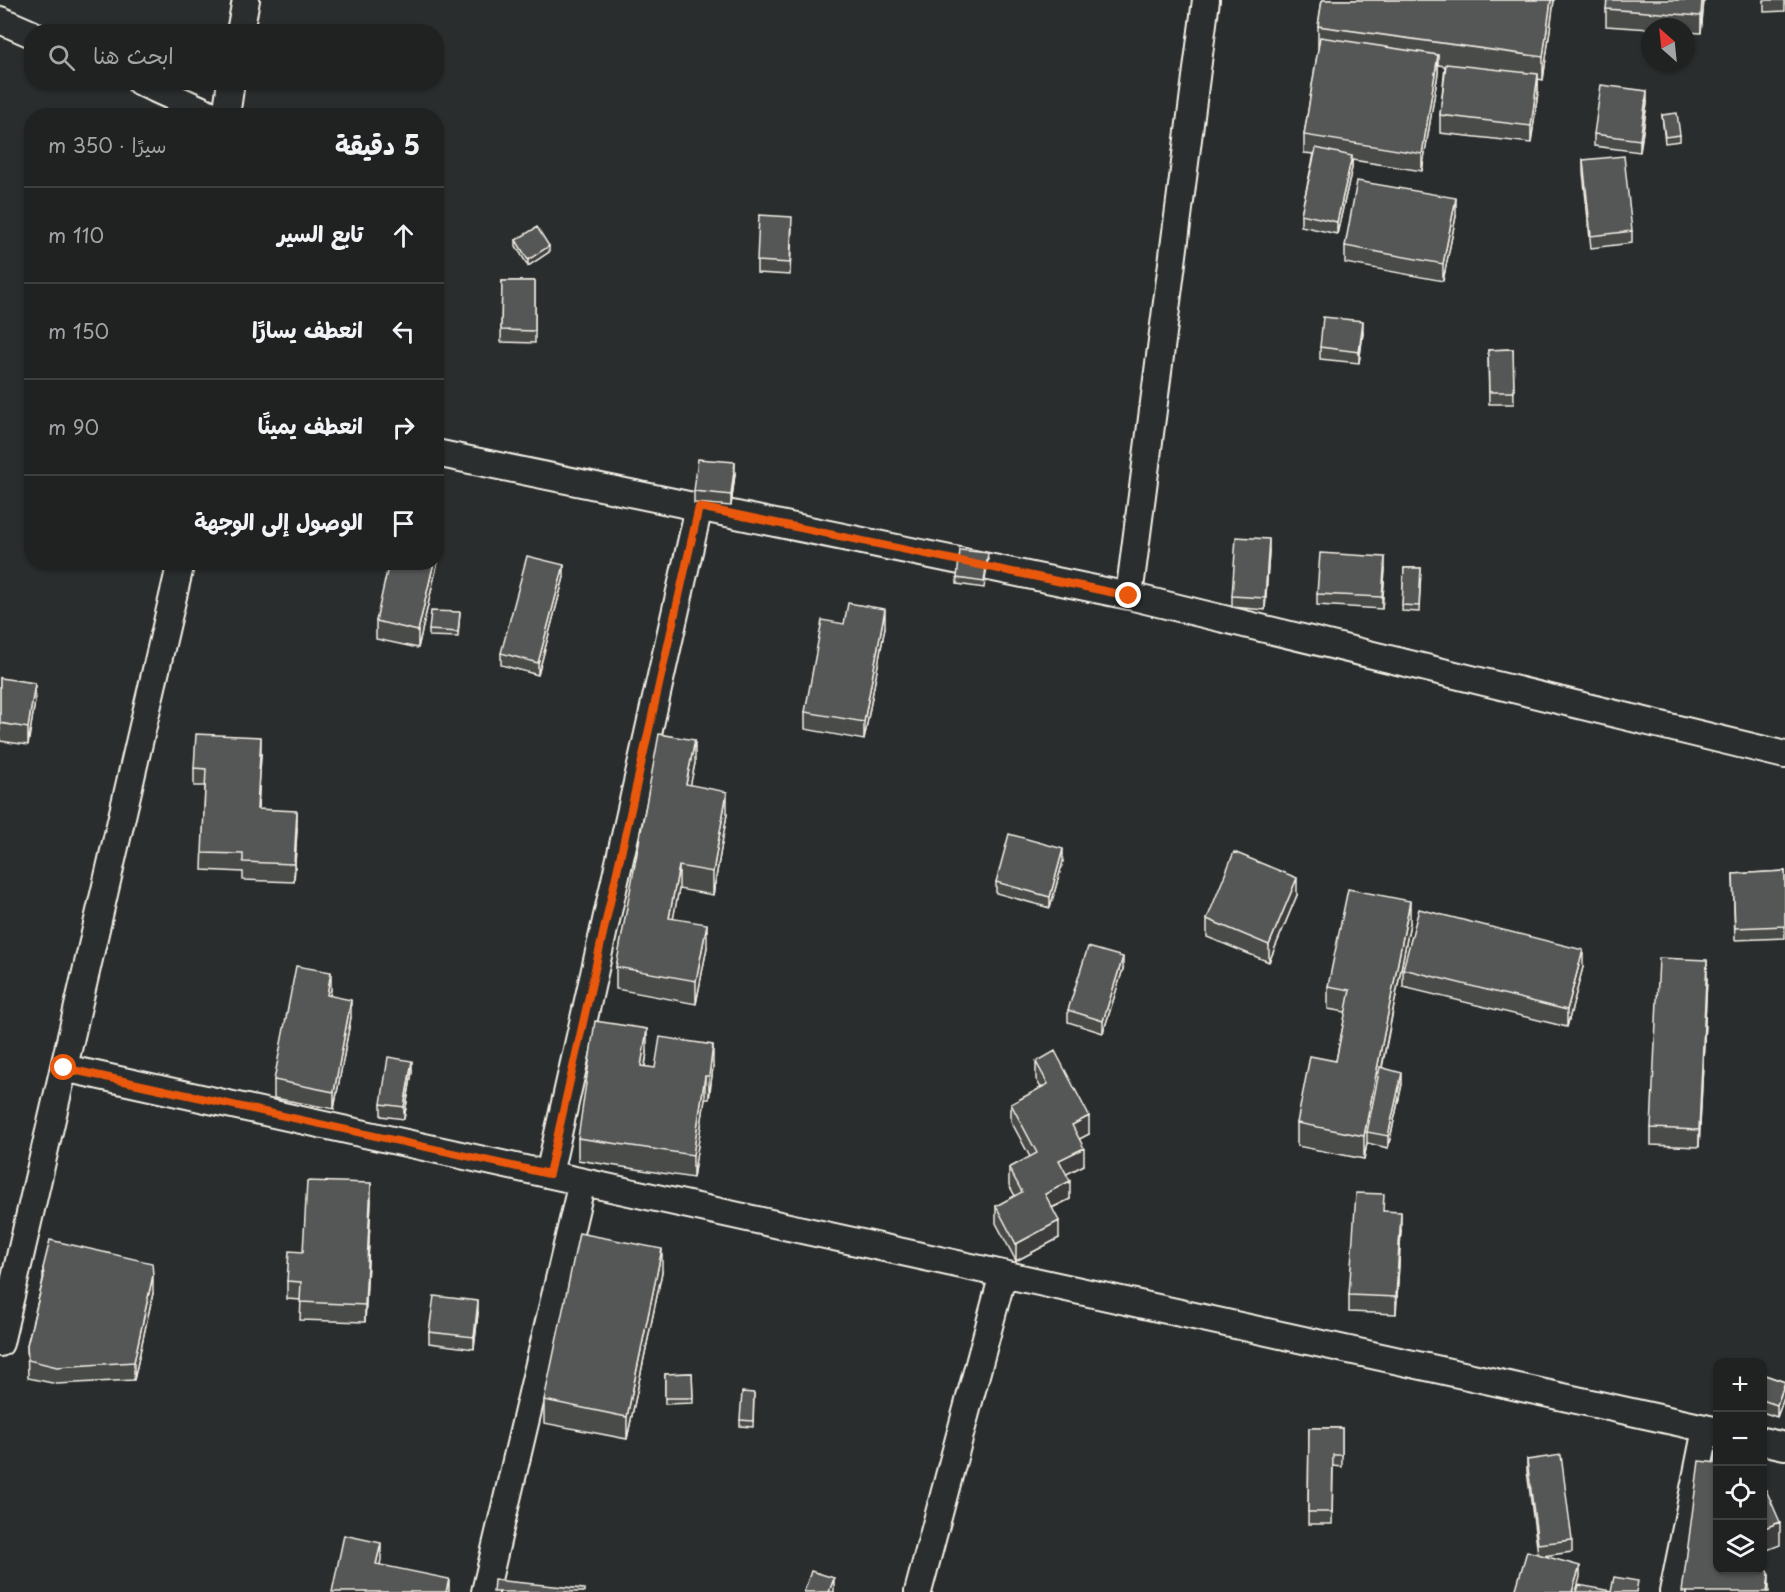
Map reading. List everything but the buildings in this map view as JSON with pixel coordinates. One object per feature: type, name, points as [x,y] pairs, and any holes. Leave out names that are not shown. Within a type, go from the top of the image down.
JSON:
[{"type":"street","points":[[242,24],[246,0]]},
{"type":"street","points":[[1129,596],[1206,0]]},
{"type":"street","points":[[0,20],[24,30]]},
{"type":"street","points":[[157,90],[197,108]]},
{"type":"street","points":[[227,108],[230,90]]},
{"type":"street","points":[[444,455],[1129,596],[1785,755]]},
{"type":"street","points":[[549,1174],[699,507]]},
{"type":"street","points":[[0,1343],[179,570]]},
{"type":"street","points":[[64,1068],[1712,1430],[1673,1592]]},
{"type":"street","points":[[485,1592],[582,1182]]},
{"type":"street","points":[[918,1592],[1003,1274]]},
{"type":"street","points":[[1767,1442],[1785,1446]]},
{"type":"route","points":[[64,1068],[549,1174],[699,507],[1129,596]]}]
